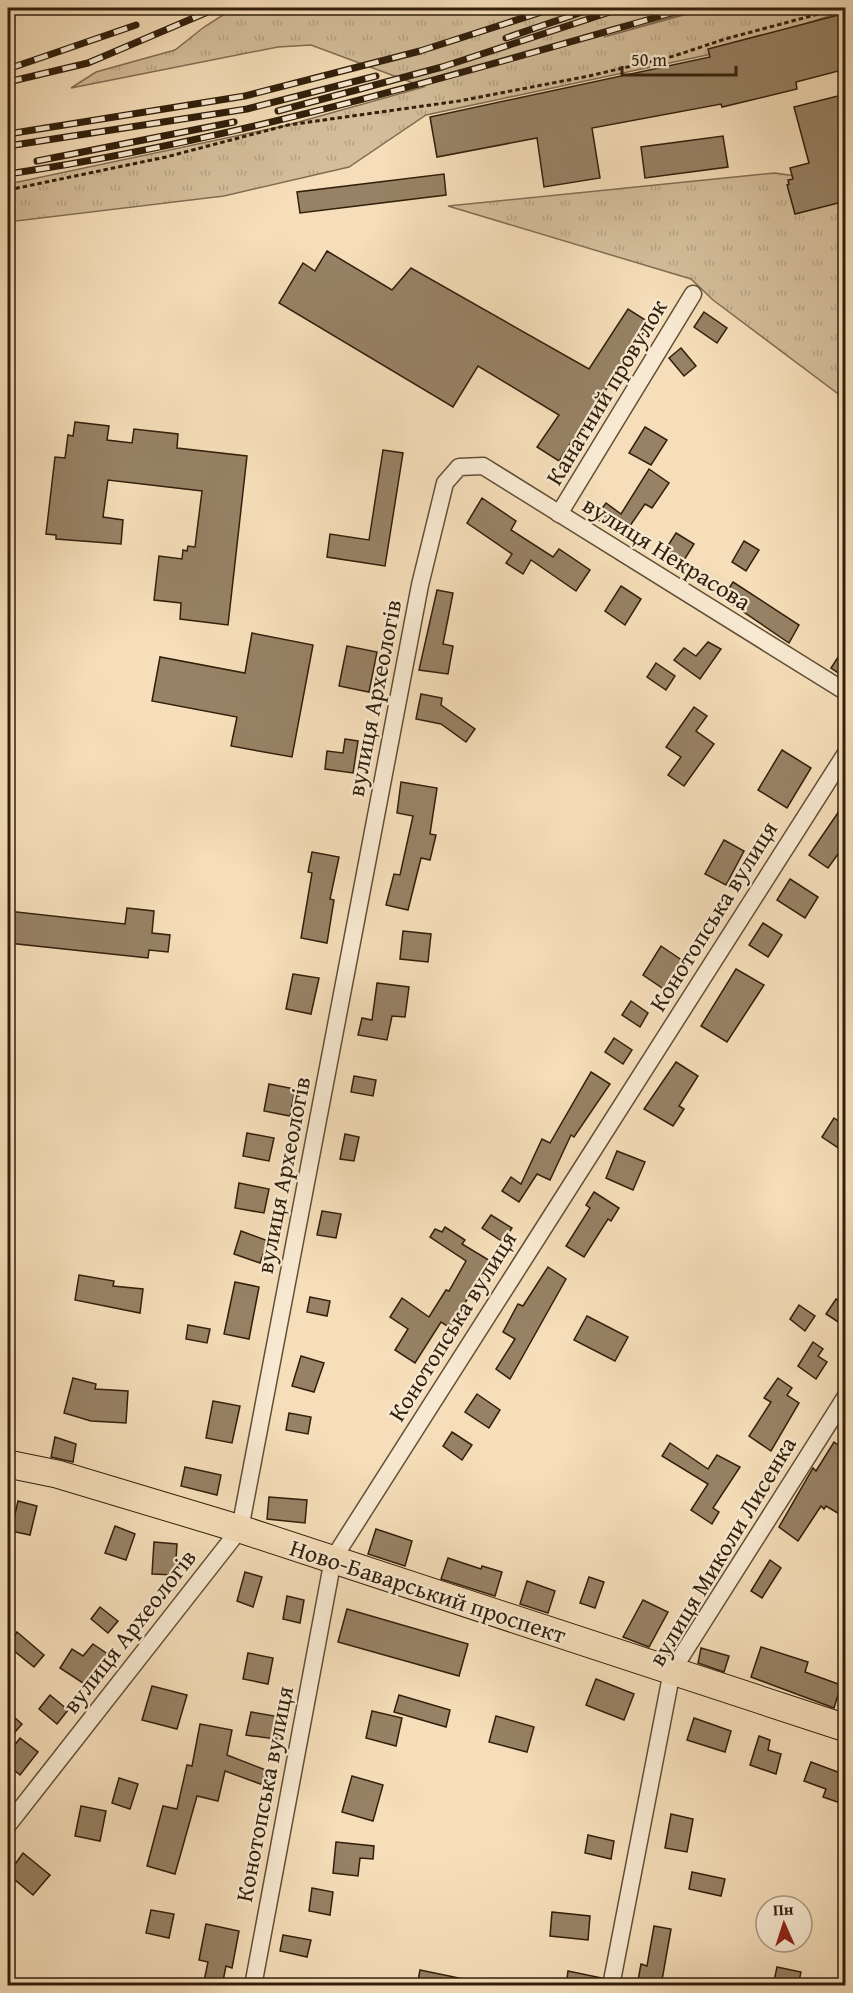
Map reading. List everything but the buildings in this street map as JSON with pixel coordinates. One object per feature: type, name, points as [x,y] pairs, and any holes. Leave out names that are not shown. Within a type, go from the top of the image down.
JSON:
[{"type":"main road","name":"Ново-Баварський проспект","points":[[8,1464],[57,1474],[240,1529],[846,1728]]},
{"type":"street","name":"Канатний провулок","points":[[560,514],[693,294]]},
{"type":"street","name":"вулиця Некрасова","points":[[459,467],[483,466],[846,692]]},
{"type":"street","name":"вулиця Археологів","points":[[8,1825],[240,1529],[420,585],[445,483],[459,467]]},
{"type":"street","name":"Конотопська вулиця","points":[[253,1986],[333,1559],[846,753]]},
{"type":"street","name":"вулиця Миколи Лисенка","points":[[611,1986],[672,1671],[846,1396]]},
{"type":"path","points":[[8,190],[155,160],[288,125],[459,101],[589,76],[674,57],[725,39],[841,8]]},
{"type":"green space","points":[[234,8],[704,8],[604,37],[709,8],[845,8],[845,11],[707,55],[426,115],[349,167],[224,196],[8,222],[8,184],[288,125],[424,87],[311,45],[278,47],[71,88],[96,72],[175,50],[204,27]]},
{"type":"green space","points":[[775,173],[845,183],[845,399],[713,300],[691,279],[448,206]]},
{"type":"railway","points":[[8,82],[88,63],[217,8]]},
{"type":"railway","points":[[8,134],[245,96],[420,51],[554,8]]},
{"type":"railway","points":[[506,38],[594,8]]},
{"type":"railway","points":[[278,111],[442,67],[622,8]]},
{"type":"railway","points":[[8,174],[94,160],[266,123],[436,80],[689,8]]},
{"type":"railway","points":[[8,69],[136,25]]},
{"type":"railway","points":[[8,146],[247,109],[376,76]]},
{"type":"railway","points":[[37,161],[234,122]]}]
